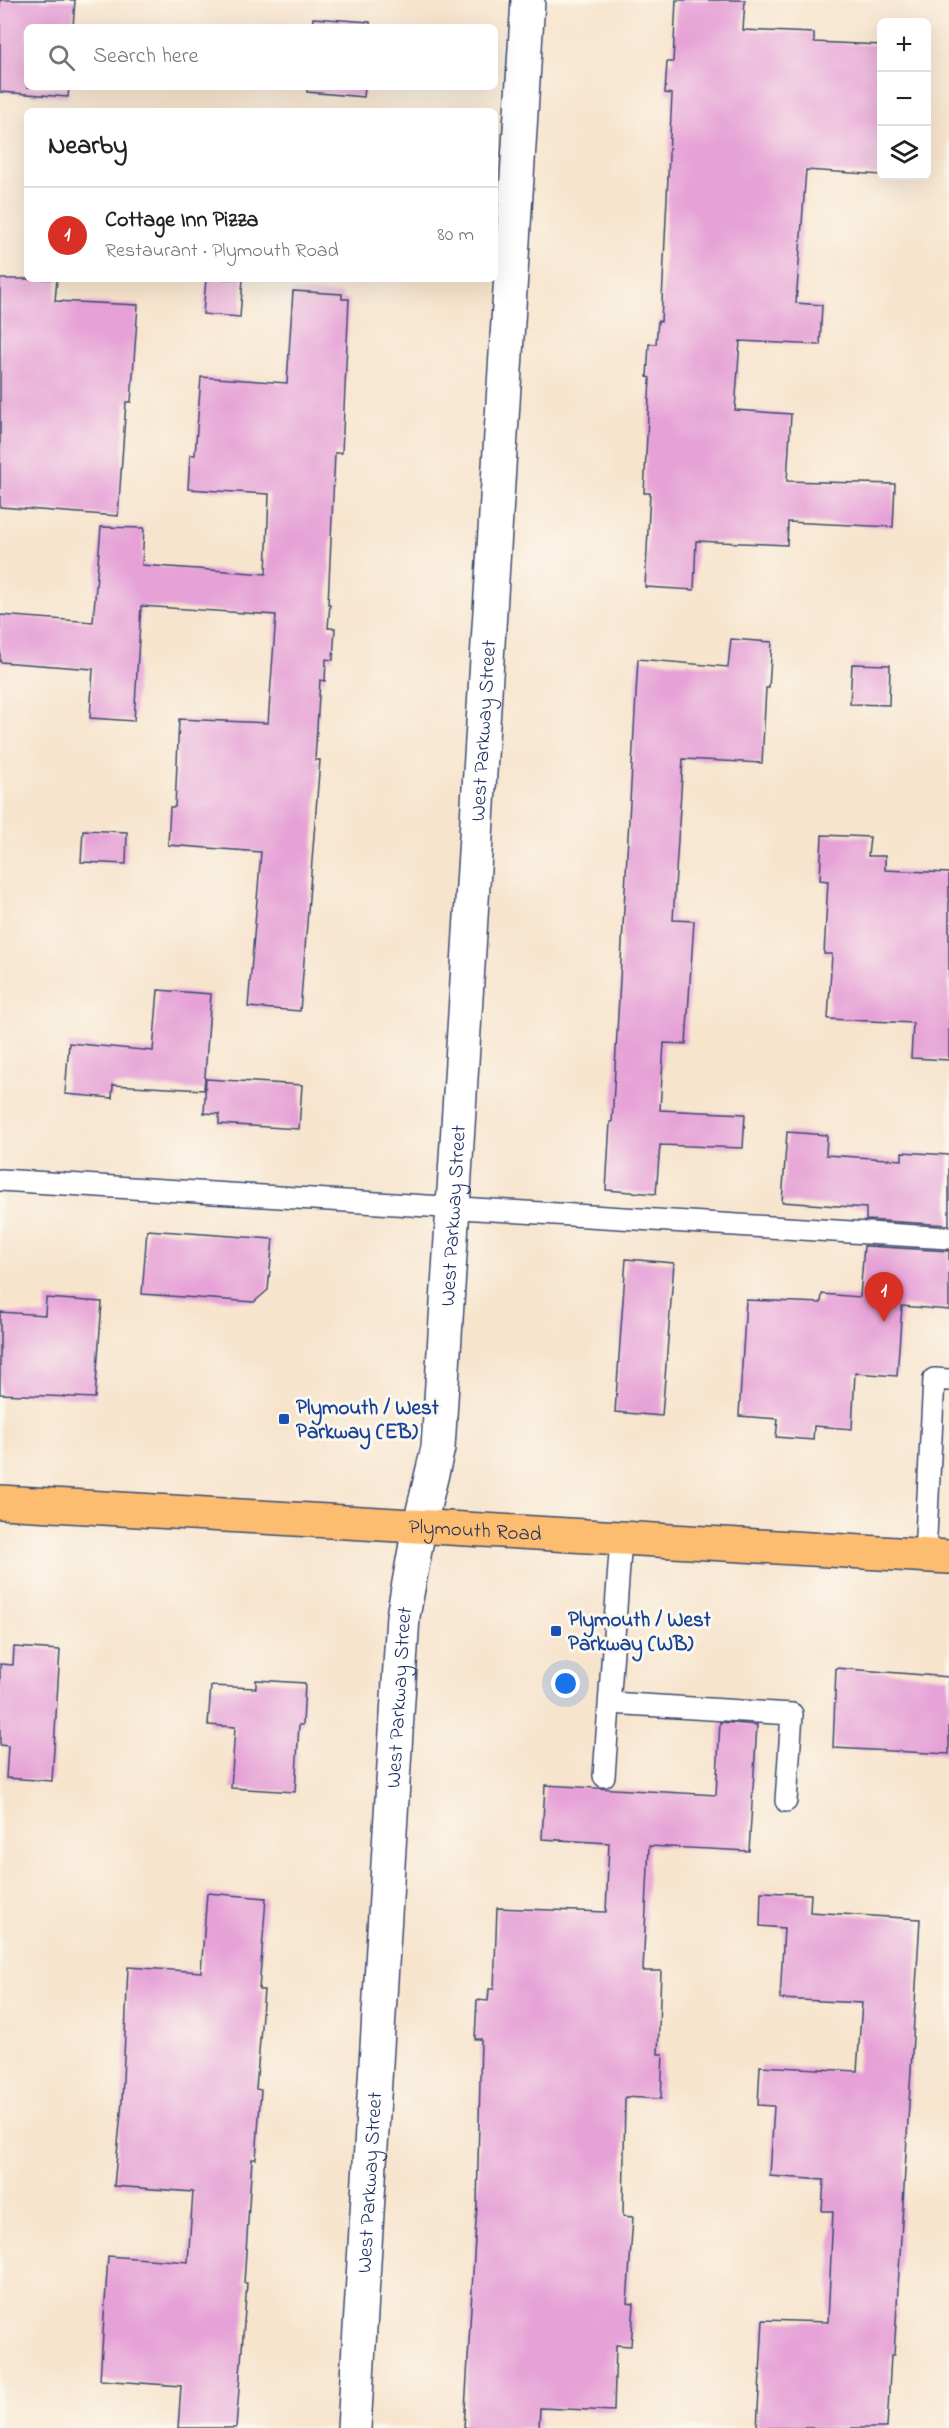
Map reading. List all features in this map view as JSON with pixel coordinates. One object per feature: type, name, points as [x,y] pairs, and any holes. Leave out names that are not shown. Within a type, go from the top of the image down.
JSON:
[{"type":"main road","name":"Plymouth Road","points":[[0,1502],[419,1528],[937,1556]]},
{"type":"street","name":"West Parkway Street","points":[[354,2428],[403,1616],[419,1528],[438,1448],[528,0]]},
{"type":"lane","points":[[0,1180],[949,1238]]},
{"type":"lane","points":[[937,1556],[934,1379],[949,1380]]},
{"type":"lane","points":[[604,1776],[621,1538]]},
{"type":"lane","points":[[610,1702],[792,1714],[786,1801]]},
{"type":"building","points":[[0,0],[75,0],[73,24],[24,24],[24,90],[69,90],[68,97],[0,92]]},
{"type":"building","points":[[676,0],[745,0],[743,30],[814,33],[814,42],[877,45],[877,175],[806,170],[796,303],[822,305],[820,345],[740,341],[735,410],[791,414],[787,481],[895,484],[893,527],[788,522],[787,545],[696,541],[694,590],[645,587],[650,493],[644,493],[650,378],[647,377],[649,344],[656,344],[658,321],[661,322],[672,94],[665,93],[667,62],[673,62]]},
{"type":"building","points":[[313,18],[370,22],[370,24],[312,24]]},
{"type":"building","points":[[307,90],[365,90],[364,97],[307,92]]},
{"type":"building","points":[[0,279],[57,282],[55,301],[138,305],[131,402],[126,402],[118,516],[0,507]]},
{"type":"building","points":[[206,282],[243,282],[240,317],[203,314]]},
{"type":"building","points":[[293,291],[342,294],[342,299],[349,299],[342,453],[335,453],[328,604],[330,604],[328,628],[335,628],[333,660],[326,659],[325,681],[320,680],[315,760],[320,760],[300,1011],[248,1007],[261,852],[168,845],[170,807],[175,807],[179,719],[268,723],[276,615],[141,606],[134,721],[90,718],[93,669],[0,662],[0,615],[93,622],[101,527],[144,528],[142,565],[266,574],[269,494],[188,489],[190,455],[195,455],[201,377],[287,383]]},
{"type":"building","points":[[731,639],[772,642],[769,688],[766,688],[762,763],[683,759],[673,920],[694,921],[686,1044],[664,1043],[660,1110],[745,1114],[743,1148],[660,1145],[656,1194],[606,1190],[610,1122],[612,1122],[638,659],[728,667]]},
{"type":"building","points":[[852,664],[890,665],[889,705],[850,704]]},
{"type":"building","points":[[83,830],[127,832],[126,864],[81,862]]},
{"type":"building","points":[[822,835],[870,837],[868,856],[885,856],[885,870],[949,873],[949,1060],[911,1058],[913,1023],[828,1019],[832,954],[824,954],[828,881],[820,880]]},
{"type":"building","points":[[158,990],[211,994],[204,1090],[113,1085],[112,1098],[65,1094],[69,1043],[153,1051]]},
{"type":"building","points":[[206,1079],[302,1085],[299,1129],[219,1124],[219,1114],[204,1113]]},
{"type":"building","points":[[787,1132],[827,1135],[826,1155],[902,1160],[902,1152],[949,1155],[949,1225],[866,1220],[866,1208],[782,1202]]},
{"type":"building","points":[[147,1230],[273,1239],[268,1290],[254,1302],[142,1294]]},
{"type":"building","points":[[864,1246],[949,1251],[949,1310],[902,1306],[897,1376],[855,1373],[852,1429],[814,1426],[813,1440],[776,1437],[778,1419],[739,1416],[746,1300],[821,1303],[822,1294],[860,1297]]},
{"type":"building","points":[[626,1259],[674,1263],[662,1416],[615,1412]]},
{"type":"building","points":[[46,1298],[102,1302],[95,1398],[0,1394],[0,1312],[45,1315]]},
{"type":"building","points":[[14,1647],[60,1650],[52,1781],[6,1778],[8,1746],[0,1745],[0,1664],[13,1665]]},
{"type":"building","points":[[836,1668],[949,1677],[949,1754],[833,1748]]},
{"type":"building","points":[[256,1680],[305,1683],[303,1725],[299,1725],[295,1792],[231,1788],[235,1727],[208,1725],[211,1686],[256,1688]]},
{"type":"building","points":[[720,1722],[757,1725],[749,1851],[649,1846],[643,1971],[661,1971],[658,2054],[663,2054],[661,2099],[625,2097],[623,2216],[633,2217],[627,2303],[634,2304],[631,2346],[616,2345],[614,2411],[540,2408],[539,2428],[464,2428],[477,2204],[481,2039],[475,2039],[477,2000],[488,2001],[489,1989],[494,1989],[497,1908],[606,1912],[609,1843],[542,1839],[545,1785],[716,1795]]},
{"type":"building","points":[[761,1892],[811,1894],[810,1912],[920,1919],[894,2355],[891,2355],[887,2428],[757,2428],[763,2320],[828,2322],[833,2211],[822,2211],[824,2180],[770,2176],[774,2106],[758,2105],[760,2066],[857,2071],[862,2003],[780,1999],[784,1928],[760,1926]]},
{"type":"building","points":[[207,1893],[266,1898],[259,1990],[264,1990],[256,2089],[261,2090],[256,2159],[252,2159],[244,2283],[247,2283],[236,2428],[178,2428],[181,2386],[100,2380],[108,2256],[188,2262],[193,2192],[114,2186],[122,2102],[128,1967],[201,1972]]},
{"type":"place","name":"Cottage Inn Pizza","points":[[884,1322]]},
{"type":"place","name":"Plymouth / West Parkway (EB)","points":[[284,1419]]},
{"type":"place","name":"Plymouth / West Parkway (WB)","points":[[556,1631]]}]
